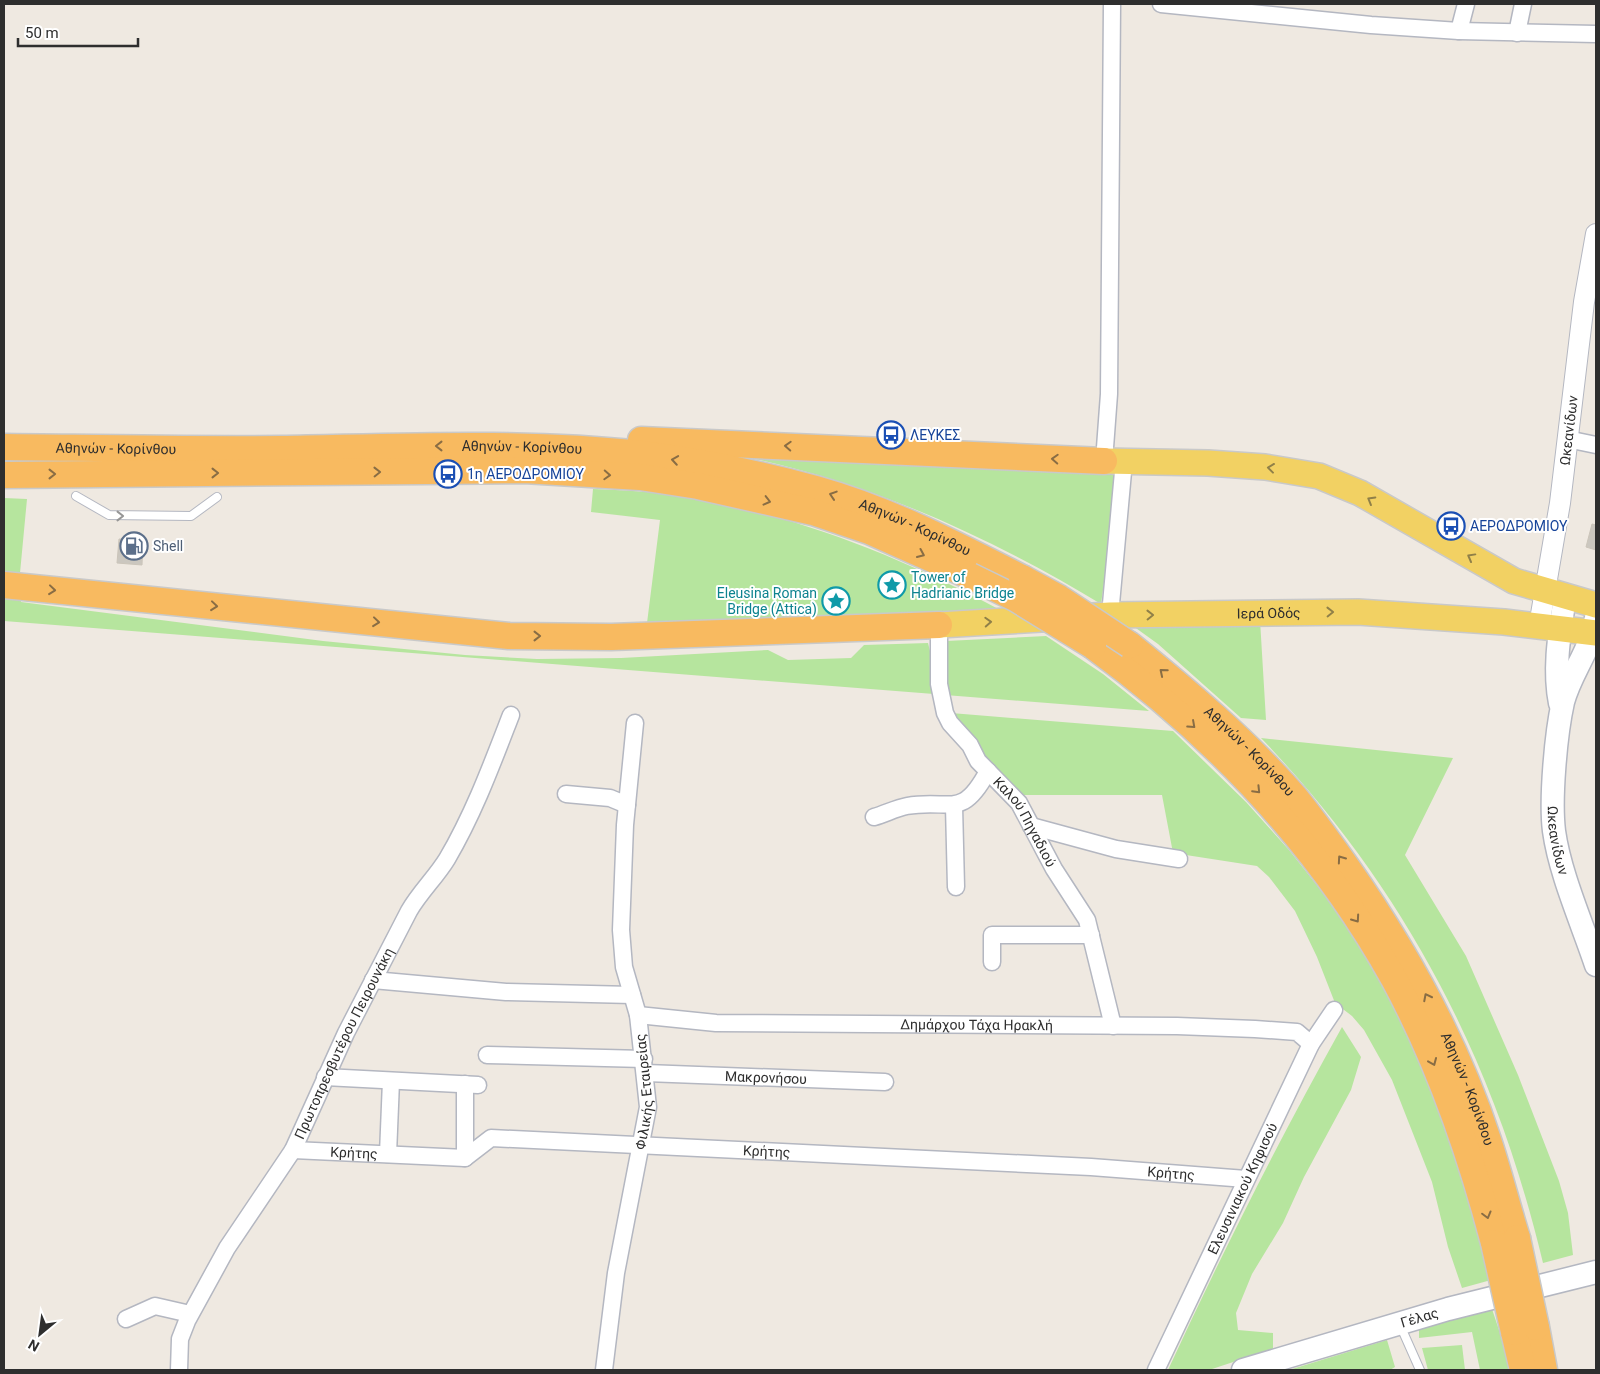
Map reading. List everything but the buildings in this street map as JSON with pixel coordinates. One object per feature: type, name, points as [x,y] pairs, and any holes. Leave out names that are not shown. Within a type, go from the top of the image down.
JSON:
[{"type":"highway","points":[[523,448],[614,438],[1114,461]]},
{"type":"highway","name":"Αθηνών - Κορίνθου","points":[[4,448],[523,448],[641,454],[700,463],[818,490],[896,518],[1022,578],[1059,598],[1130,645],[1195,699],[1258,758],[1294,797],[1376,909],[1413,969],[1445,1033],[1485,1130],[1525,1329],[1544,1370]]},
{"type":"highway","name":"Αθηνών - Κορίνθου","points":[[4,475],[524,470],[640,477],[718,490],[813,512],[869,531],[1015,598],[1093,646],[1158,696],[1224,755],[1282,818],[1359,924],[1394,980],[1424,1041],[1506,1241]]},
{"type":"highway","points":[[4,585],[509,636],[620,636],[939,625]]},
{"type":"highway","name":"Αθηνών - Κορίνθου","points":[[1523,1370],[1525,1329]]},
{"type":"main road","points":[[1114,461],[1265,466],[1319,476],[1360,493],[1514,581],[1596,605]]},
{"type":"main road","points":[[1504,622],[1514,581]]},
{"type":"main road","name":"Ωκεανίδων","points":[[1555,594],[1550,627],[1561,711]]},
{"type":"main road","name":"Ιερά Οδός","points":[[939,625],[1110,615],[1358,612],[1550,627],[1595,628]]},
{"type":"main road","name":"Ωκεανίδων","points":[[1595,628],[1588,649],[1565,696],[1561,711],[1557,748],[1554,831],[1564,870],[1596,965]]},
{"type":"main road","name":"Γέλας","points":[[1243,1370],[1448,1309],[1596,1272]]},
{"type":"street","points":[[1110,615],[1114,461],[1108,394],[1112,4]]},
{"type":"street","points":[[1161,4],[1371,25],[1459,31],[1596,34]]},
{"type":"street","points":[[1459,31],[1466,4]]},
{"type":"street","points":[[1517,32],[1523,4]]},
{"type":"street","name":"Ωκεανίδων","points":[[1555,594],[1560,503],[1567,439],[1590,303],[1596,234]]},
{"type":"street","points":[[1567,439],[1596,446]]},
{"type":"street","name":"Καλού Πηγαδιού","points":[[939,625],[939,684],[945,713],[950,723],[970,745],[978,761],[1019,803],[1054,869],[1086,920],[1113,1026]]},
{"type":"street","name":"Πρωτοπρεσβυτέρου Πειρουνάκη","points":[[179,1370],[180,1339],[190,1314],[227,1248],[293,1150],[325,1078],[373,980],[420,892],[446,861],[467,824],[511,715]]},
{"type":"street","name":"Φιλικής Εταιρείας","points":[[604,1370],[616,1273],[648,1107],[638,1015],[624,967],[622,930],[627,805],[635,723]]},
{"type":"street","points":[[874,817],[905,806],[954,806],[966,801],[975,794],[988,771]]},
{"type":"street","points":[[566,794],[610,798],[627,805]]},
{"type":"street","points":[[954,806],[956,887]]},
{"type":"street","points":[[1032,826],[1116,849],[1179,859]]},
{"type":"street","points":[[992,962],[992,935],[1091,934]]},
{"type":"street","points":[[373,980],[506,992],[632,995]]},
{"type":"street","name":"Ελευσινιακού Κηφισού","points":[[1156,1370],[1311,1044],[1334,1010]]},
{"type":"street","name":"Δημάρχου Τάχα Ηρακλή","points":[[638,1015],[716,1023],[1255,1028],[1297,1032],[1311,1044]]},
{"type":"street","name":"Μακρονήσου","points":[[486,1055],[885,1082]]},
{"type":"street","points":[[325,1078],[471,1085],[465,1158]]},
{"type":"street","points":[[388,1154],[391,1081]]},
{"type":"street","name":"Κρήτης","points":[[293,1150],[465,1158],[491,1138],[1052,1165],[1246,1179]]},
{"type":"street","points":[[126,1318],[155,1306],[190,1314]]},
{"type":"lane","points":[[76,496],[108,515],[191,516],[217,497]]},
{"type":"lane","points":[[1400,1324],[1420,1370]]},
{"type":"green space","points":[[735,454],[1111,469],[1117,475],[1118,484],[1101,604],[1004,550],[904,505],[822,476]]},
{"type":"green space","points":[[593,489],[656,493],[710,501],[796,523],[880,553],[962,590],[1002,611],[647,623],[660,520],[591,512]]},
{"type":"green space","points":[[4,498],[27,499],[20,573],[4,571]]},
{"type":"green space","points":[[4,593],[21,595],[21,602],[323,641],[465,655],[537,659],[621,658],[768,650],[788,660],[851,658],[864,645],[928,643],[931,655],[934,694],[4,621]]},
{"type":"green space","points":[[1260,620],[1266,720],[1241,718],[1158,644],[1133,626]]},
{"type":"green space","points":[[1046,636],[1103,674],[1149,711],[945,695],[946,641]]},
{"type":"green space","points":[[951,713],[1173,731],[1246,802],[1289,850],[1331,903],[1370,962],[1401,1019],[1451,1135],[1491,1280],[1462,1288],[1448,1247],[1432,1182],[1392,1080],[1364,1030],[1352,1016],[1335,1003],[1317,957],[1295,911],[1269,877],[1257,866],[1173,853],[1162,795],[1021,795],[981,753]]},
{"type":"green space","points":[[1261,738],[1453,758],[1405,855],[1466,956],[1518,1075],[1559,1181],[1568,1213],[1573,1255],[1543,1263],[1523,1189],[1499,1117],[1471,1048],[1438,981],[1401,917],[1359,855],[1312,795]]},
{"type":"green space","points":[[1342,1027],[1361,1057],[1351,1090],[1304,1177],[1283,1223],[1252,1274],[1236,1313],[1238,1330],[1273,1333],[1273,1349],[1209,1370],[1168,1370],[1252,1197]]},
{"type":"green space","points":[[1492,1309],[1502,1339],[1518,1370],[1480,1370],[1472,1332],[1419,1338],[1419,1327]]},
{"type":"green space","points":[[1387,1340],[1395,1367],[1390,1370],[1289,1370]]},
{"type":"green space","points":[[1462,1345],[1465,1370],[1428,1370],[1422,1348]]},
{"type":"place","name":"ΛΕΥΚΕΣ","points":[[891,435]]},
{"type":"place","name":"1η ΑΕΡΟΔΡΟΜΙΟΥ","points":[[448,474]]},
{"type":"place","name":"ΑΕΡΟΔΡΟΜΙΟΥ","points":[[1451,526]]},
{"type":"place","name":"Shell","points":[[134,546]]},
{"type":"place","name":"Tower of Hadrianic Bridge","points":[[892,585]]},
{"type":"place","name":"Eleusina Roman Bridge (Attica)","points":[[836,601]]}]
